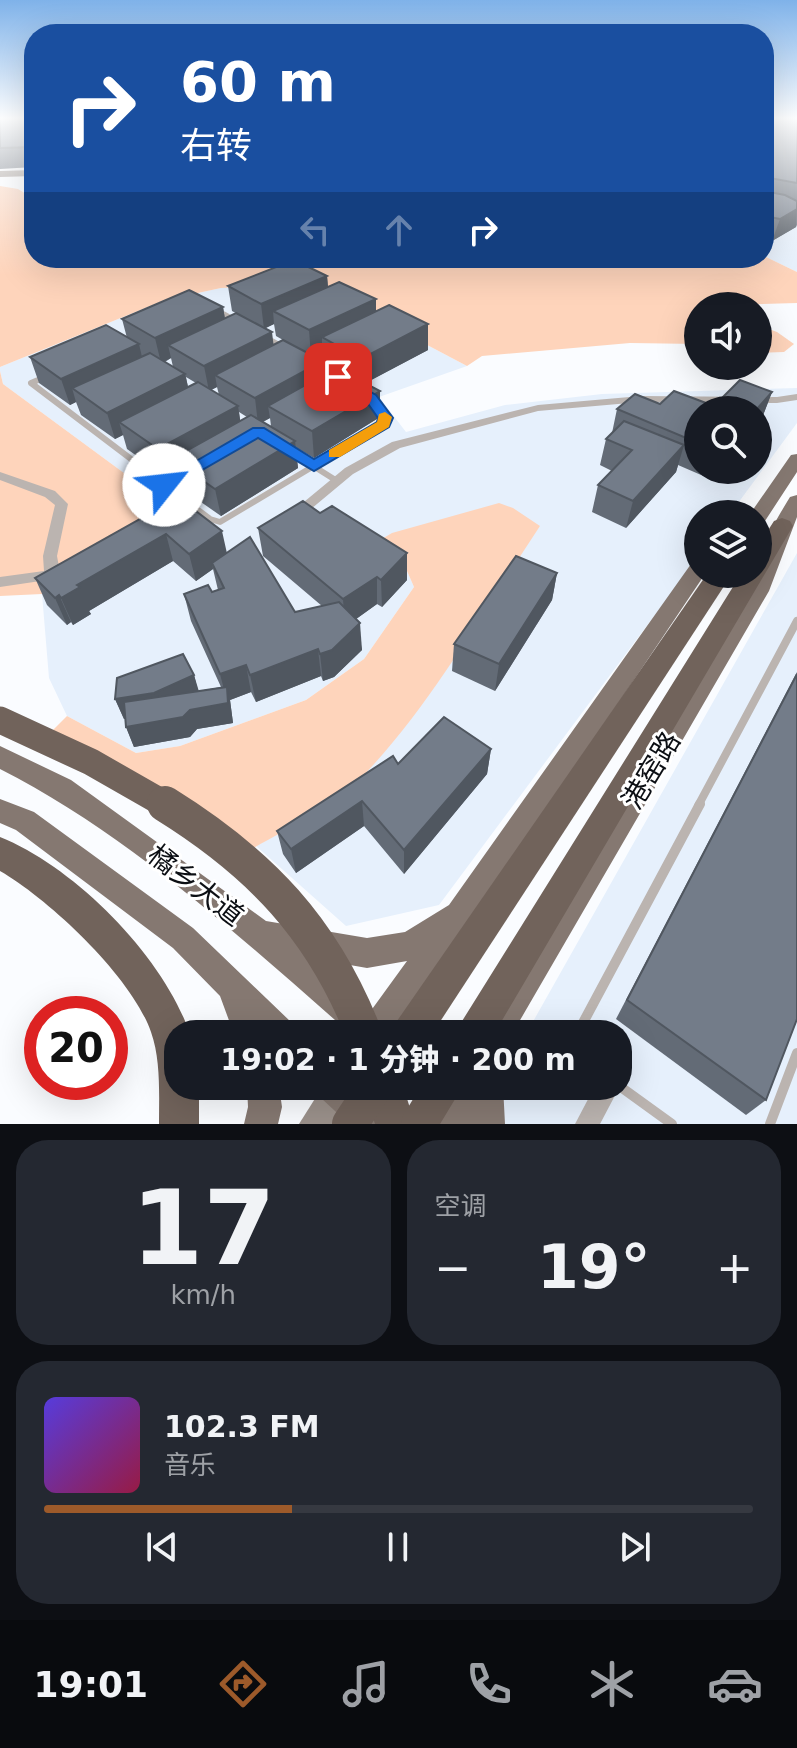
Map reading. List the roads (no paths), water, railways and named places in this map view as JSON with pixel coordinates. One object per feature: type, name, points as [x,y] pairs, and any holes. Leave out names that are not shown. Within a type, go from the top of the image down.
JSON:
[{"type":"highway","points":[[419,1020],[711,588]]},
{"type":"highway","points":[[482,1020],[744,588]]},
{"type":"highway","points":[[0,720],[83,756],[172,807],[268,884],[328,956],[365,1020]]},
{"type":"highway","points":[[9,857],[105,936],[143,980],[165,1020]]},
{"type":"highway","points":[[178,1100],[179,1124]]},
{"type":"highway","points":[[387,1100],[395,1124]]},
{"type":"main road","name":"港窑路","points":[[772,504],[797,459]]},
{"type":"main road","name":"港窑路","points":[[772,515],[797,501]]},
{"type":"main road","points":[[382,1020],[465,907],[685,588]]},
{"type":"main road","name":"港窑路","points":[[502,1020],[759,588]]},
{"type":"main road","name":"橘乡大道","points":[[0,757],[62,788],[140,843],[259,934],[357,1020]]},
{"type":"main road","name":"橘乡大道","points":[[0,811],[25,821],[183,938],[265,1020]]},
{"type":"main road","points":[[259,934],[367,953],[410,946],[465,907]]},
{"type":"main road","points":[[510,1020],[527,978]]},
{"type":"main road","points":[[232,990],[244,1020]]},
{"type":"main road","points":[[261,1124],[264,1100]]},
{"type":"main road","points":[[352,1100],[373,1124]]},
{"type":"main road","points":[[487,1100],[488,1124]]},
{"type":"street","points":[[0,174],[24,173]]},
{"type":"street","points":[[288,529],[296,512],[337,481],[396,445],[538,408],[641,399],[777,400],[797,397]]},
{"type":"street","points":[[0,476],[50,494],[62,504],[50,556],[52,567],[49,575],[0,582]]},
{"type":"street","points":[[314,1124],[342,1100]]},
{"type":"street","points":[[587,1124],[600,1100]]},
{"type":"lane","points":[[200,308],[224,314],[265,336],[363,391],[385,418],[384,424],[220,522],[210,519],[31,383],[200,308]]},
{"type":"lane","points":[[265,336],[279,329]]},
{"type":"lane","points":[[110,337],[129,349]]},
{"type":"lane","points":[[312,363],[324,357]]},
{"type":"lane","points":[[71,415],[84,409]]},
{"type":"lane","points":[[115,448],[128,441]]},
{"type":"lane","points":[[281,446],[337,481]]},
{"type":"lane","points":[[164,485],[177,477]]},
{"type":"lane","points":[[584,1020],[797,621]]},
{"type":"lane","points":[[770,1124],[797,1053]]},
{"type":"lane","points":[[632,1095],[672,1124]]}]
